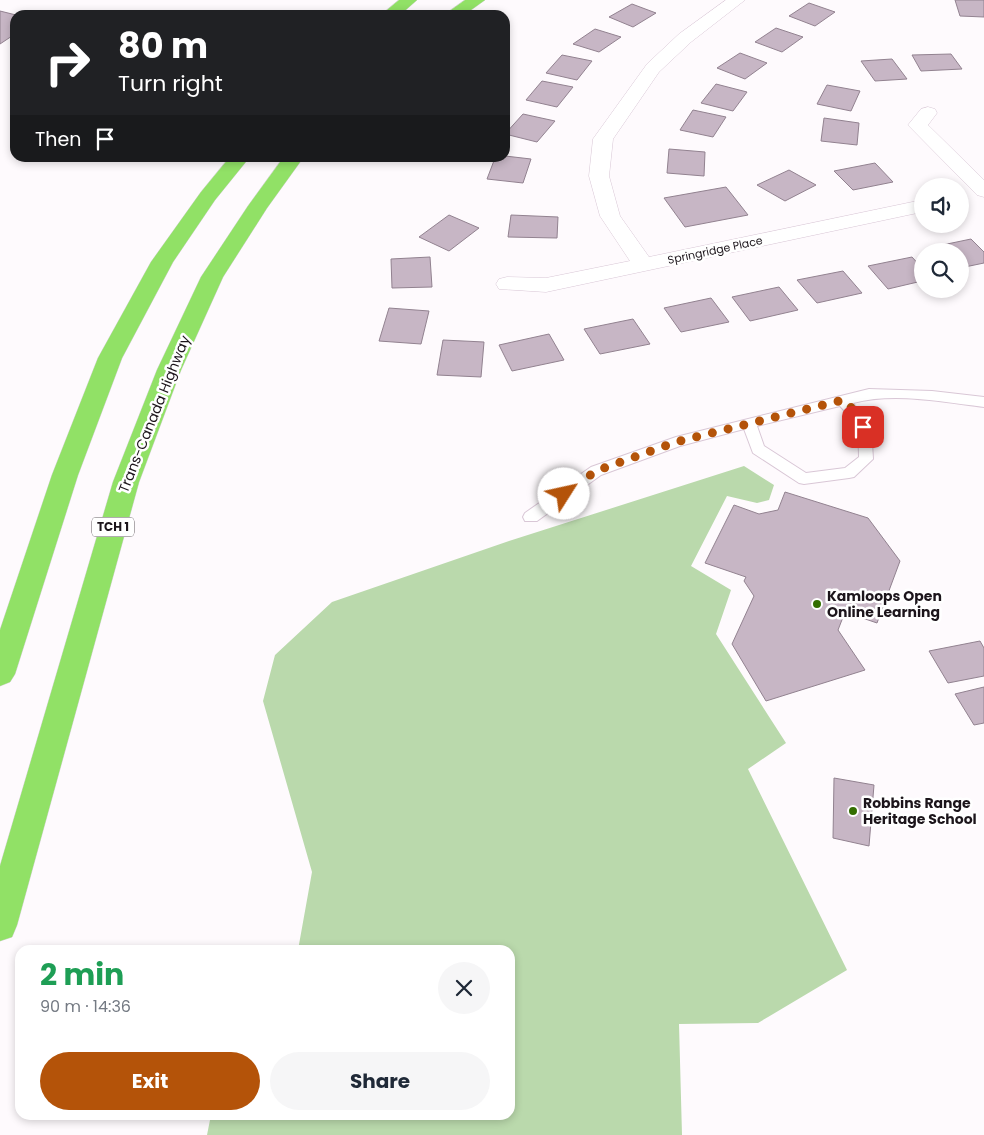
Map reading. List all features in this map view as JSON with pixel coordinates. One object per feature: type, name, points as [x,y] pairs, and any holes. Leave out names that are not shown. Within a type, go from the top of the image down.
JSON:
[{"type":"highway","points":[[395,10],[409,0]]},
{"type":"highway","points":[[441,10],[453,0]]},
{"type":"highway","points":[[460,10],[477,0]]},
{"type":"highway","points":[[0,674],[65,476],[110,358],[162,262],[208,196],[236,162]]},
{"type":"highway","name":"Trans-Canada Highway","points":[[0,925],[126,482],[169,370],[212,277],[258,206],[291,162]]},
{"type":"street","points":[[644,265],[610,216],[599,176],[603,139],[653,68],[685,38],[738,0]]},
{"type":"street","points":[[928,113],[917,125],[984,192]]},
{"type":"street","points":[[969,195],[984,192]]},
{"type":"street","name":"Springridge Place","points":[[507,284],[546,285],[914,208]]},
{"type":"lane","points":[[531,517],[596,471],[676,442],[749,423],[869,394],[932,396],[984,402]]},
{"type":"lane","points":[[749,423],[758,449],[804,479],[849,473],[866,459],[866,437],[861,417],[843,400]]},
{"type":"green space","points":[[744,466],[774,485],[769,500],[757,503],[727,496],[691,566],[731,590],[716,634],[786,743],[748,769],[847,970],[758,1023],[679,1024],[682,1135],[207,1135],[210,1120],[515,1120],[515,945],[299,945],[312,872],[263,701],[275,655],[332,602],[509,541]]},
{"type":"building","points":[[955,0],[984,0],[984,17],[960,16]]},
{"type":"building","points":[[809,3],[835,12],[815,26],[789,16]]},
{"type":"building","points":[[632,4],[656,13],[633,27],[609,17]]},
{"type":"building","points":[[0,11],[10,14],[10,37],[0,44]]},
{"type":"building","points":[[776,28],[803,37],[782,52],[755,42]]},
{"type":"building","points":[[595,29],[621,37],[599,52],[573,44]]},
{"type":"building","points":[[740,53],[767,63],[745,79],[717,68]]},
{"type":"building","points":[[951,54],[962,69],[921,71],[912,55]]},
{"type":"building","points":[[562,55],[592,61],[577,80],[546,73]]},
{"type":"building","points":[[892,59],[907,79],[875,81],[861,61]]},
{"type":"building","points":[[542,81],[573,87],[557,107],[526,100]]},
{"type":"building","points":[[716,84],[747,92],[733,111],[701,103]]},
{"type":"building","points":[[827,85],[860,91],[851,111],[817,104]]},
{"type":"building","points":[[693,110],[726,117],[713,137],[680,130]]},
{"type":"building","points":[[523,114],[555,121],[537,142],[510,135],[510,128]]},
{"type":"building","points":[[824,118],[859,123],[857,145],[821,141]]},
{"type":"building","points":[[669,149],[705,152],[704,176],[667,173]]},
{"type":"building","points":[[510,157],[531,159],[523,183],[487,179],[493,162],[510,162]]},
{"type":"building","points":[[875,163],[893,182],[853,190],[834,171]]},
{"type":"building","points":[[789,170],[816,185],[785,201],[757,185]]},
{"type":"building","points":[[726,187],[748,215],[685,227],[664,198]]},
{"type":"building","points":[[449,215],[479,228],[449,251],[419,237]]},
{"type":"building","points":[[511,215],[558,217],[557,238],[508,237]]},
{"type":"building","points":[[971,239],[984,252],[984,263],[969,266],[969,243],[952,243]]},
{"type":"building","points":[[430,257],[432,287],[392,288],[391,259]]},
{"type":"building","points":[[912,257],[914,259],[914,283],[888,289],[868,266]]},
{"type":"building","points":[[843,271],[862,293],[817,303],[797,280]]},
{"type":"building","points":[[779,287],[798,310],[750,321],[732,297]]},
{"type":"building","points":[[711,298],[729,322],[681,332],[664,308]]},
{"type":"building","points":[[389,308],[429,311],[421,344],[379,341]]},
{"type":"building","points":[[633,319],[650,344],[600,354],[584,329]]},
{"type":"building","points":[[549,334],[564,360],[512,371],[499,345]]},
{"type":"building","points":[[443,340],[484,342],[481,377],[437,375]]},
{"type":"building","name":"Kamloops Open Online Learning","points":[[785,492],[868,518],[900,561],[877,623],[845,612],[838,630],[865,670],[766,701],[732,644],[754,596],[744,581],[746,577],[705,563],[734,505],[759,514],[778,510]]},
{"type":"building","points":[[980,641],[984,648],[984,676],[948,683],[929,651]]},
{"type":"building","points":[[984,687],[984,723],[974,725],[955,694]]},
{"type":"building","name":"Robbins Range Heritage School","points":[[834,778],[874,785],[869,846],[833,838]]},
{"type":"place","name":"Kamloops Open Online Learning","points":[[817,604]]},
{"type":"place","name":"Robbins Range Heritage School","points":[[853,811]]},
{"type":"route","points":[[564,494],[596,471],[676,442],[843,400],[861,417],[863,427]]}]
